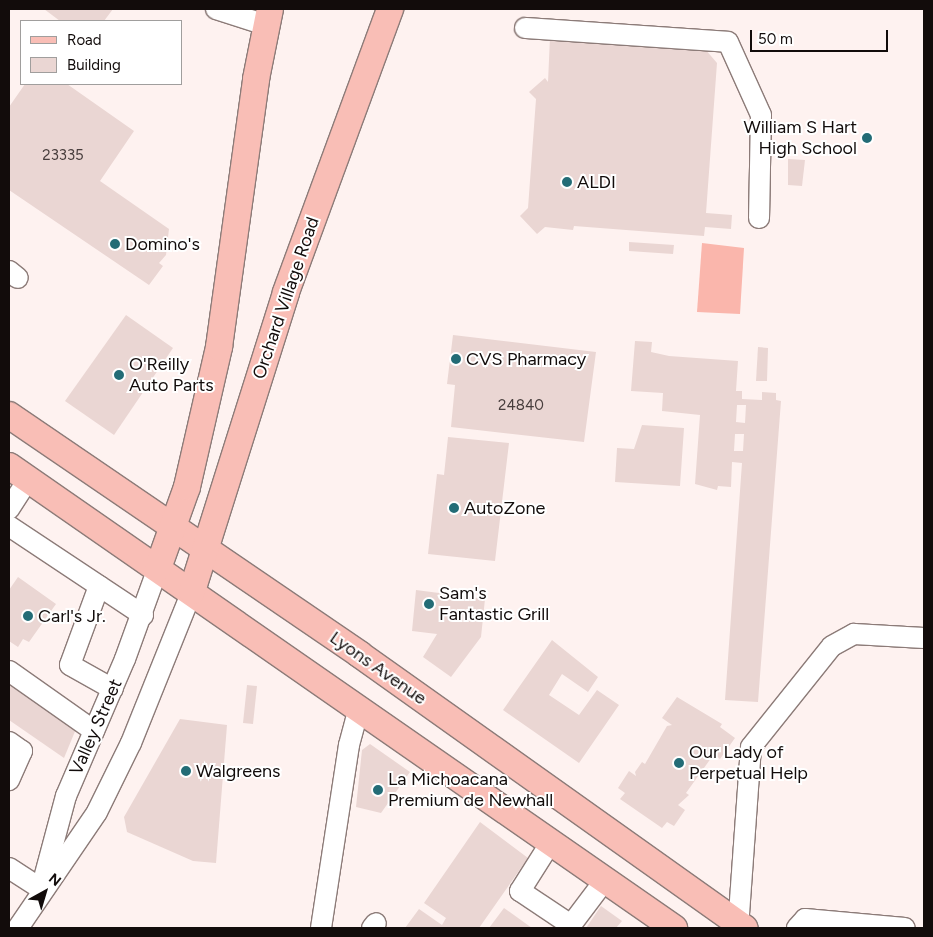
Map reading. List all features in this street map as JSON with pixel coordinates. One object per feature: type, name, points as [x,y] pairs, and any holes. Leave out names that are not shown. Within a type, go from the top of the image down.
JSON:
[{"type":"main road","name":"Orchard Village Road","points":[[192,591],[286,292],[390,9]]},
{"type":"main road","points":[[158,568],[187,487],[219,347],[268,17]]},
{"type":"main road","name":"Lyons Avenue","points":[[9,415],[204,551],[359,654],[740,927]]},
{"type":"main road","points":[[18,473],[192,591],[674,928]]},
{"type":"street","points":[[216,9],[268,17]]},
{"type":"street","points":[[525,28],[728,42],[761,115],[759,218]]},
{"type":"street","points":[[9,509],[18,473]]},
{"type":"street","points":[[9,526],[143,615]]},
{"type":"street","name":"Valley Street","points":[[41,889],[66,796],[143,615],[158,568]]},
{"type":"street","points":[[99,586],[70,665],[113,688]]},
{"type":"street","name":"Valley Street","points":[[18,928],[41,889],[97,812],[131,743],[192,591]]},
{"type":"street","points":[[740,927],[751,747],[832,646],[854,634],[924,638]]},
{"type":"street","points":[[9,671],[94,730]]},
{"type":"street","points":[[321,928],[349,745],[359,708]]},
{"type":"street","points":[[9,742],[22,751],[9,780]]},
{"type":"street","points":[[551,842],[520,891],[571,925],[605,880]]},
{"type":"street","points":[[9,868],[41,889]]},
{"type":"street","points":[[797,928],[805,919],[905,928]]},
{"type":"shaded area","points":[[702,243],[744,248],[740,314],[697,312]]},
{"type":"building","points":[[44,9],[113,9],[105,20],[59,20]]},
{"type":"building","points":[[550,37],[705,49],[717,63],[706,213],[732,215],[731,229],[705,227],[704,236],[574,226],[573,230],[545,227],[537,234],[520,216],[528,208],[536,99],[529,92],[545,78],[548,82]]},
{"type":"building","points":[[24,85],[68,85],[134,131],[100,181],[169,229],[166,255],[159,263],[163,266],[149,285],[9,190],[9,107]]},
{"type":"building","points":[[788,159],[805,160],[802,186],[788,185]]},
{"type":"building","points":[[629,242],[674,245],[673,254],[629,251]]},
{"type":"building","name":"O'Reilly Auto Parts","points":[[126,315],[173,348],[114,435],[65,401]]},
{"type":"building","points":[[453,335],[596,352],[584,442],[451,427],[455,385],[447,384]]},
{"type":"building","points":[[635,341],[652,342],[651,352],[669,356],[738,361],[736,391],[742,391],[742,399],[762,400],[762,392],[776,393],[776,400],[781,401],[758,702],[725,700],[742,463],[732,462],[731,487],[718,486],[717,490],[695,484],[700,415],[662,411],[663,393],[631,391]],"holes":[[[737,405],[746,405],[745,423],[736,422]],[[735,434],[744,434],[743,451],[734,451]]]},
{"type":"building","points":[[758,347],[768,348],[767,381],[756,381]]},
{"type":"building","points":[[642,425],[684,428],[680,486],[615,482],[617,448],[634,449]]},
{"type":"building","points":[[448,437],[509,443],[495,561],[428,554],[437,474],[444,475]]},
{"type":"building","name":"Carl's Jr.","points":[[18,577],[56,604],[29,642],[23,639],[18,647],[9,641],[9,590]]},
{"type":"building","points":[[416,590],[485,599],[481,637],[451,677],[423,657],[437,634],[412,631]]},
{"type":"building","points":[[552,640],[598,677],[588,692],[562,674],[549,695],[579,715],[597,690],[619,705],[579,763],[503,710]]},
{"type":"building","points":[[9,682],[76,729],[64,758],[9,720]]},
{"type":"building","points":[[247,685],[257,686],[253,724],[243,723]]},
{"type":"building","name":"Our Lady of Perpetual Help","points":[[677,697],[722,724],[720,727],[735,738],[720,759],[714,754],[686,793],[689,795],[678,805],[685,810],[674,826],[667,822],[662,828],[620,799],[625,793],[618,788],[629,771],[636,776],[635,772],[642,762],[645,764],[667,726],[672,725],[662,718]]},
{"type":"building","name":"Walgreens","points":[[180,719],[227,725],[216,863],[193,861],[127,832],[124,817]]},
{"type":"building","name":"La Michoacana Premium de Newhall","points":[[370,744],[410,772],[381,813],[356,807],[362,750]]},
{"type":"building","points":[[480,822],[528,858],[479,928],[405,928],[419,909],[442,925],[446,918],[424,903]]},
{"type":"building","points":[[601,906],[622,921],[616,928],[586,928]]},
{"type":"building","points":[[504,908],[532,928],[489,928]]},
{"type":"place","name":"William S Hart High School","points":[[867,138]]},
{"type":"place","name":"ALDI","points":[[567,182]]},
{"type":"place","name":"Domino's","points":[[115,244]]},
{"type":"place","name":"CVS Pharmacy","points":[[456,359]]},
{"type":"place","name":"O'Reilly Auto Parts","points":[[119,375]]},
{"type":"place","name":"AutoZone","points":[[454,508]]},
{"type":"place","name":"Sam's Fantastic Grill","points":[[429,604]]},
{"type":"place","name":"Carl's Jr.","points":[[28,616]]},
{"type":"place","name":"Our Lady of Perpetual Help","points":[[679,763]]},
{"type":"place","name":"Walgreens","points":[[186,771]]},
{"type":"place","name":"La Michoacana Premium de Newhall","points":[[378,790]]}]
